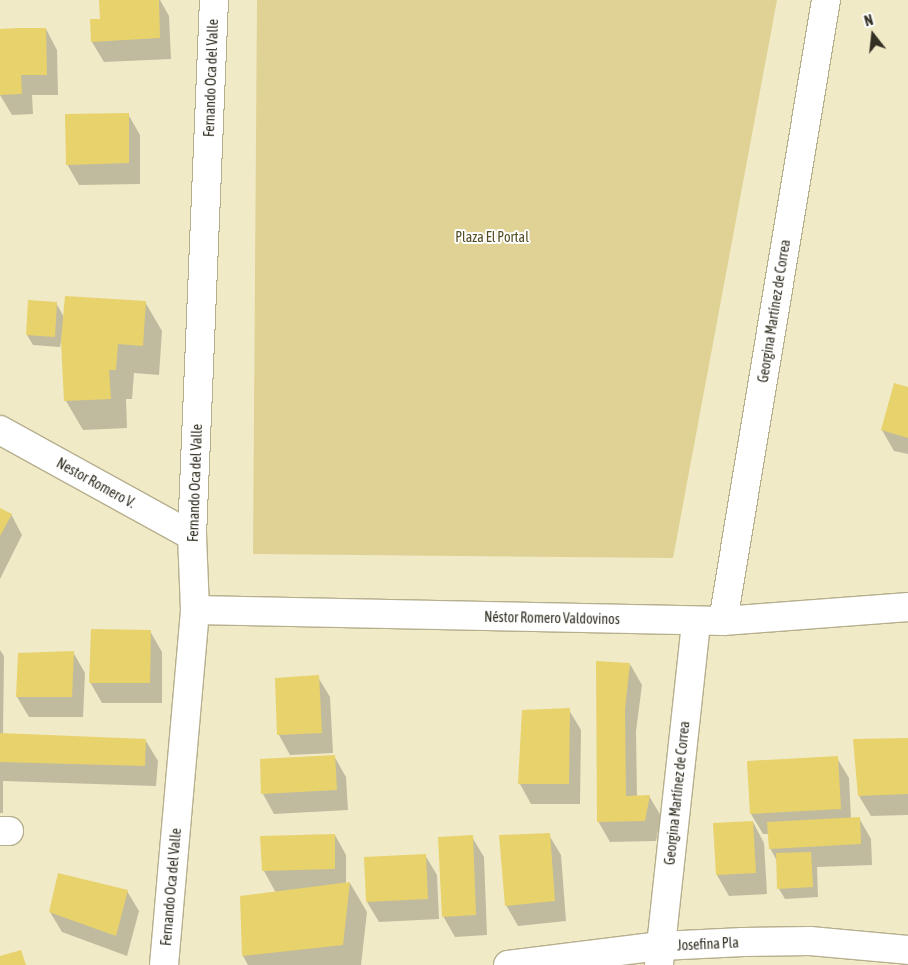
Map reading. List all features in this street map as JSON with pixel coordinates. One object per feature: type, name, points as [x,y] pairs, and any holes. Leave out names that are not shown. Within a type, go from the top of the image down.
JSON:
[{"type":"street","name":"Fernando Oca del Valle","points":[[164,965],[195,610],[192,536],[214,0]]},
{"type":"street","name":"Georgina Martínez de Correa","points":[[723,621],[826,0]]},
{"type":"street","name":"Nestor Romero V.","points":[[0,430],[192,536]]},
{"type":"street","name":"Néstor Romero Valdovinos","points":[[195,610],[723,621],[908,607]]},
{"type":"street","name":"Georgina Martínez de Correa","points":[[660,956],[696,621]]},
{"type":"street","name":"Josefina Pla","points":[[508,965],[660,956],[810,941],[908,950]]},
{"type":"green space","name":"Plaza El Portal","points":[[257,0],[777,0],[673,558],[253,554]]},
{"type":"building","points":[[99,0],[159,0],[160,38],[91,42],[90,19],[100,19]]},
{"type":"building","points":[[46,28],[47,75],[21,75],[22,94],[0,95],[0,29]]},
{"type":"building","points":[[129,113],[129,163],[66,165],[65,114]]},
{"type":"building","points":[[65,296],[146,301],[143,346],[118,344],[116,370],[109,370],[111,399],[64,401],[61,341]]},
{"type":"building","points":[[28,300],[57,302],[55,337],[26,335]]},
{"type":"building","points":[[894,383],[908,387],[908,438],[881,430]]},
{"type":"building","points":[[0,508],[12,514],[0,536]]},
{"type":"building","points":[[91,629],[151,630],[150,683],[89,683]]},
{"type":"building","points":[[74,651],[72,697],[16,697],[18,653]]},
{"type":"building","points":[[596,661],[630,663],[625,709],[626,796],[650,795],[645,821],[597,822]]},
{"type":"building","points":[[319,675],[322,733],[277,735],[275,678]]},
{"type":"building","points":[[570,708],[569,784],[518,784],[522,710]]},
{"type":"building","points":[[0,733],[146,739],[145,766],[0,762]]},
{"type":"building","points":[[908,738],[908,794],[858,796],[853,739]]},
{"type":"building","points":[[335,755],[337,790],[261,794],[260,759]]},
{"type":"building","points":[[838,756],[841,809],[750,814],[747,761]]},
{"type":"building","points":[[860,817],[861,844],[769,849],[767,822]]},
{"type":"building","points":[[753,821],[756,873],[716,875],[713,823]]},
{"type":"building","points":[[550,833],[555,901],[505,906],[499,835]]},
{"type":"building","points":[[335,834],[335,869],[262,871],[260,836]]},
{"type":"building","points":[[473,835],[476,915],[442,917],[438,837]]},
{"type":"building","points":[[811,852],[813,887],[777,889],[776,853]]},
{"type":"building","points":[[426,854],[428,899],[366,902],[364,857]]},
{"type":"building","points":[[58,873],[128,890],[116,936],[49,912]]},
{"type":"building","points":[[350,882],[343,945],[242,956],[240,896]]},
{"type":"building","points":[[21,950],[26,965],[0,965],[0,956]]}]
